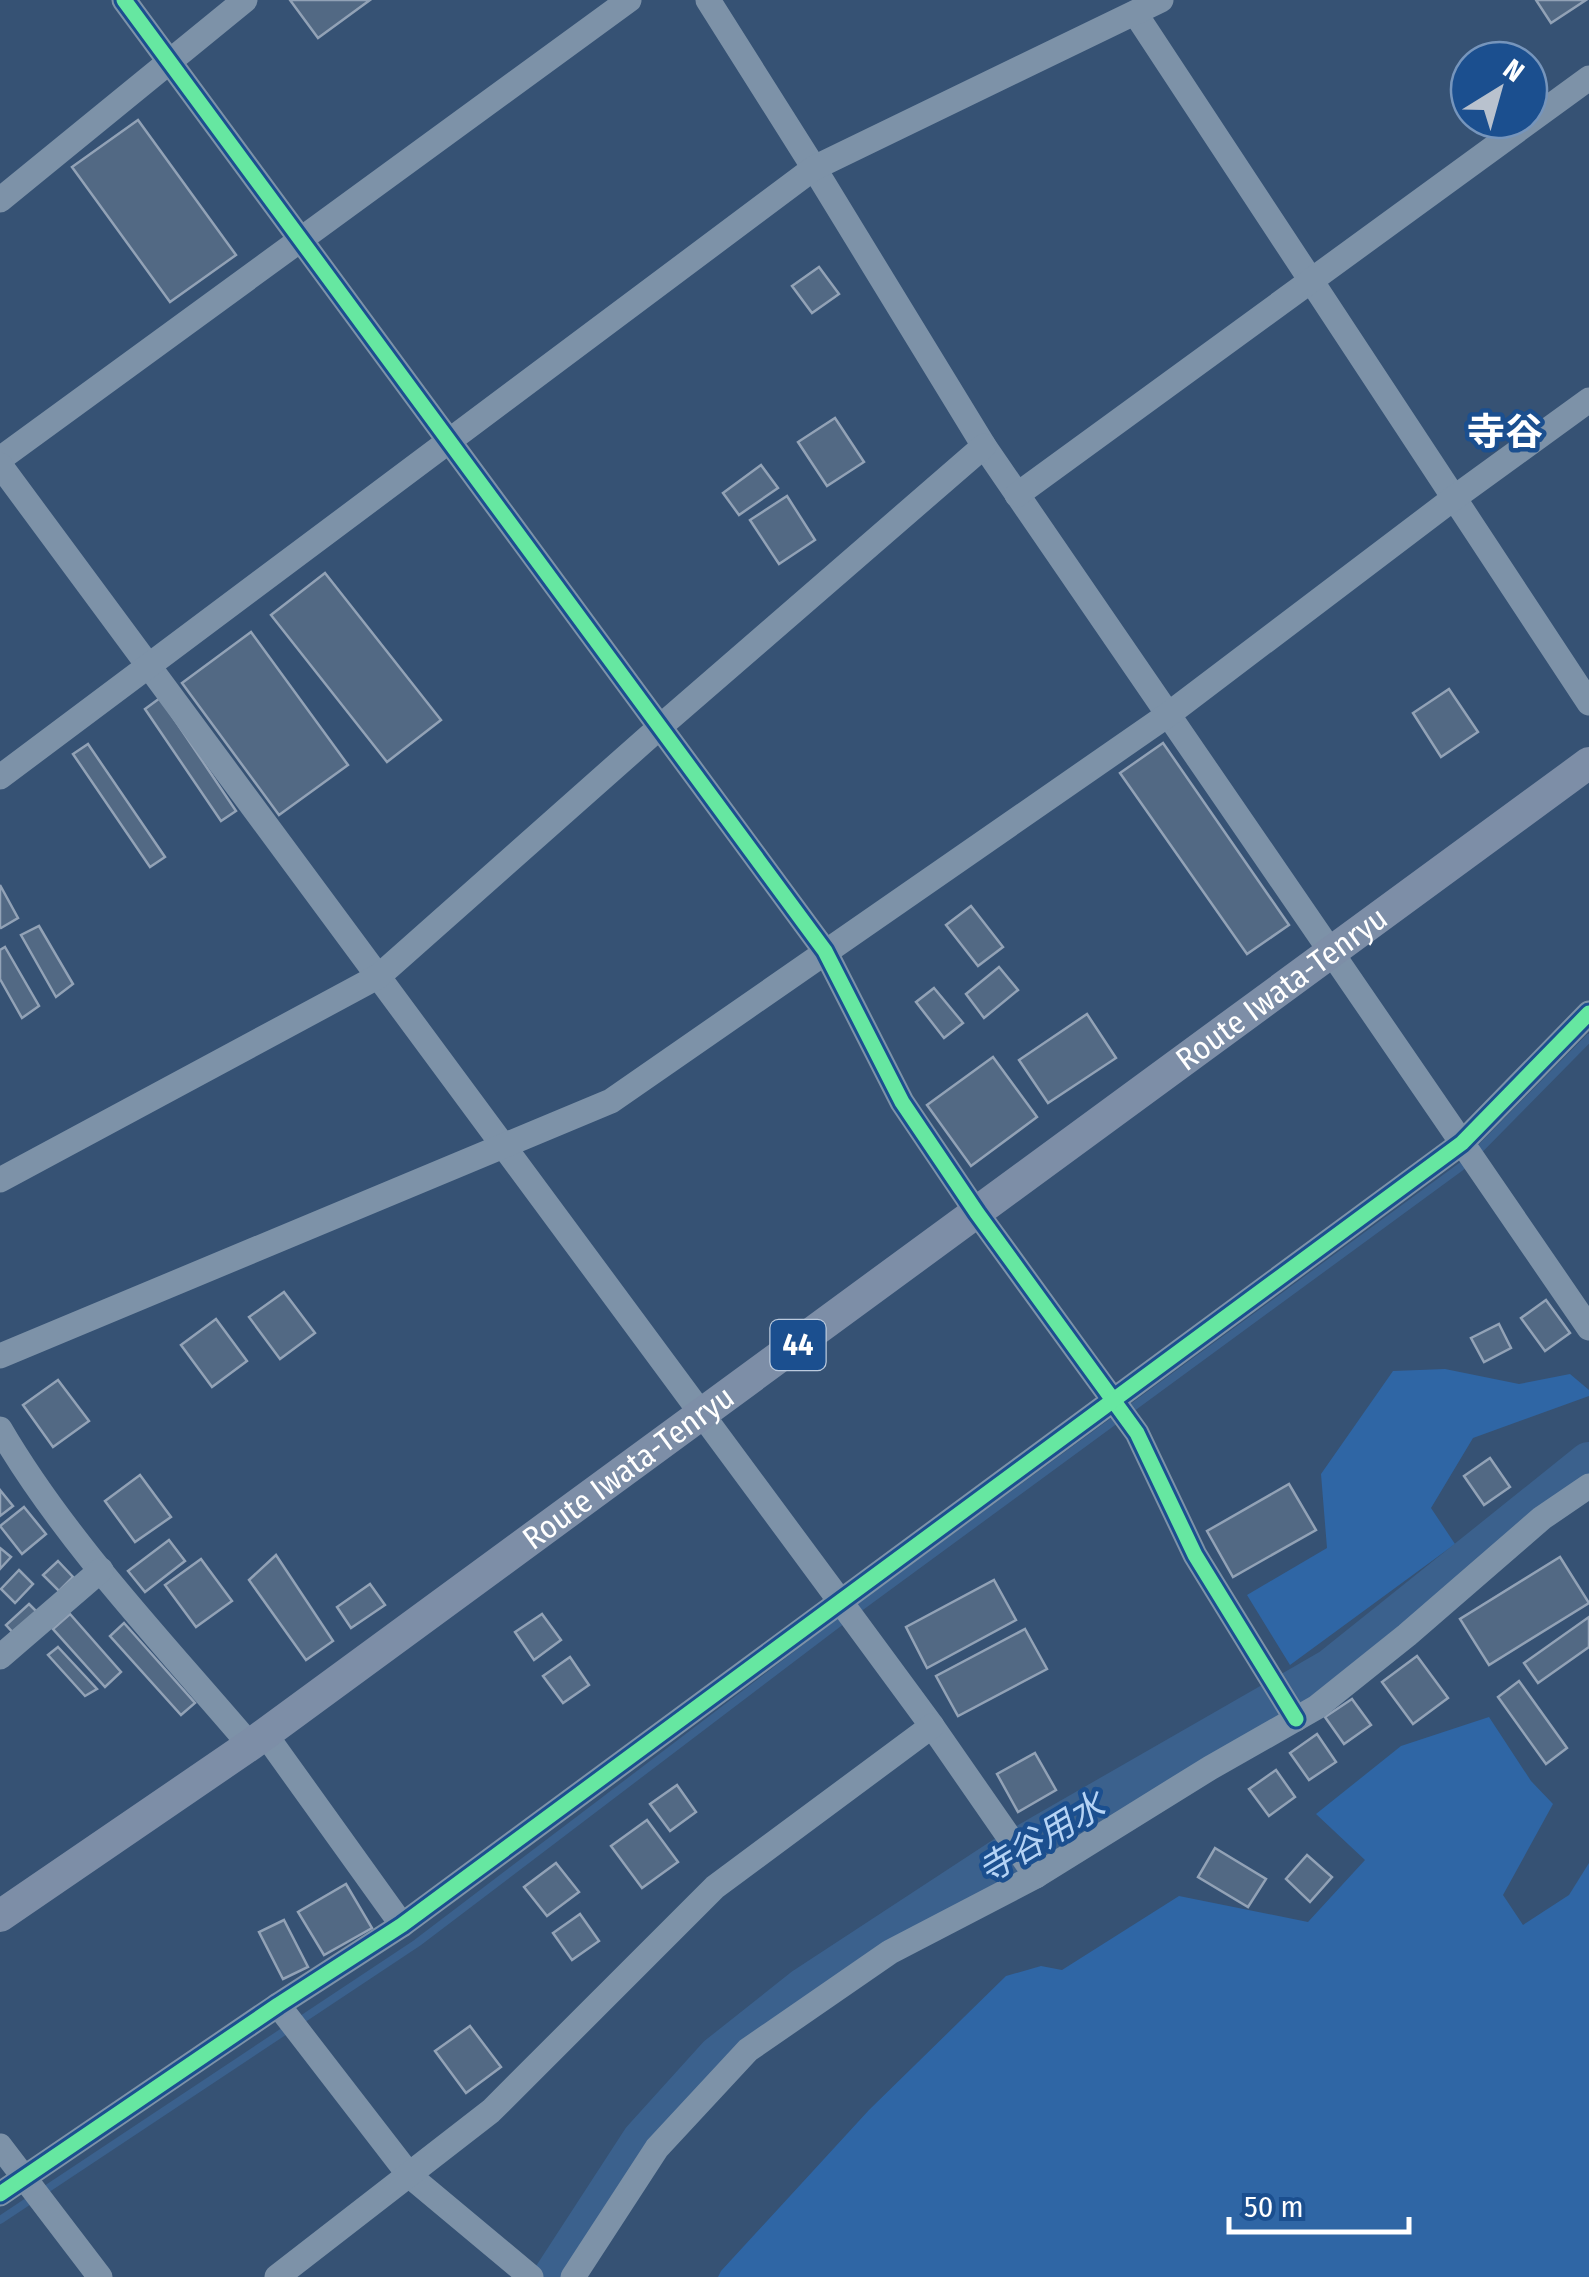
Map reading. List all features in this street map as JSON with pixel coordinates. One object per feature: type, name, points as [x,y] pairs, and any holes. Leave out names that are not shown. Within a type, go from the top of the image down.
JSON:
[{"type":"main road","name":"Route Iwata-Tenryu","points":[[0,1916],[257,1740],[1589,763]]},
{"type":"street","points":[[124,0],[825,951],[902,1102],[976,1212],[1138,1433],[1195,1554],[1296,1719]]},
{"type":"street","points":[[0,200],[246,0]]},
{"type":"street","points":[[628,0],[0,462],[932,1726],[1036,1876]]},
{"type":"street","points":[[708,0],[984,446],[1462,1143],[1586,1316]]},
{"type":"street","points":[[0,777],[814,168],[1126,10],[1161,0]]},
{"type":"street","points":[[1126,10],[1311,281],[1589,703]]},
{"type":"street","points":[[1017,495],[1589,78]]},
{"type":"street","points":[[0,1356],[610,1101],[1169,714],[1589,400]]},
{"type":"street","points":[[0,1180],[379,976],[984,446]]},
{"type":"street","points":[[0,2194],[278,2005],[402,1926],[1462,1143],[1589,1014]]},
{"type":"street","points":[[0,1428],[26,1473],[101,1570],[257,1740],[402,1926]]},
{"type":"street","points":[[573,2277],[657,2148],[748,2050],[890,1952],[1036,1876],[1317,1706],[1353,1680],[1542,1518],[1589,1486]]},
{"type":"street","points":[[0,1657],[101,1570]]},
{"type":"street","points":[[277,2277],[491,2111],[715,1887],[932,1726]]},
{"type":"street","points":[[278,2005],[410,2176],[531,2277]]},
{"type":"street","points":[[0,2146],[100,2277]]},
{"type":"shaded area","points":[[1445,1369],[1519,1384],[1570,1374],[1589,1390],[1589,1396],[1473,1438],[1431,1508],[1455,1544],[1290,1665],[1247,1595],[1327,1548],[1321,1474],[1393,1371]]},
{"type":"shaded area","points":[[1489,1717],[1531,1781],[1553,1804],[1503,1895],[1523,1925],[1569,1895],[1589,1863],[1589,2277],[718,2277],[869,2110],[1006,1976],[1041,1966],[1062,1970],[1179,1896],[1308,1922],[1365,1860],[1316,1814],[1401,1746]]},
{"type":"building","points":[[290,0],[370,0],[318,38]]},
{"type":"building","points":[[1536,0],[1586,0],[1551,23]]},
{"type":"building","points":[[138,120],[236,255],[170,302],[72,167]]},
{"type":"building","points":[[819,267],[839,294],[812,313],[792,286]]},
{"type":"building","points":[[835,418],[864,462],[827,486],[798,442]]},
{"type":"building","points":[[761,465],[778,488],[739,515],[723,493]]},
{"type":"building","points":[[787,496],[815,540],[779,564],[750,520]]},
{"type":"building","points":[[325,573],[441,720],[387,762],[271,615]]},
{"type":"building","points":[[251,632],[348,765],[279,815],[182,683]]},
{"type":"building","points":[[1449,689],[1478,732],[1441,757],[1413,713]]},
{"type":"building","points":[[160,698],[236,811],[221,821],[145,709]]},
{"type":"building","points":[[1163,743],[1289,925],[1247,954],[1120,773]]},
{"type":"building","points":[[88,744],[165,857],[150,867],[73,754]]},
{"type":"building","points":[[0,885],[18,918],[1,928],[0,927]]},
{"type":"building","points":[[971,906],[1003,947],[978,966],[946,925]]},
{"type":"building","points":[[39,926],[73,984],[56,997],[21,935]]},
{"type":"building","points":[[5,947],[39,1006],[22,1018],[0,979],[0,950]]},
{"type":"building","points":[[999,967],[1018,990],[984,1018],[966,994]]},
{"type":"building","points":[[934,988],[963,1023],[944,1038],[916,1002]]},
{"type":"building","points":[[1087,1014],[1116,1058],[1048,1103],[1019,1060]]},
{"type":"building","points":[[993,1057],[1037,1117],[971,1166],[927,1105]]},
{"type":"building","points":[[284,1292],[315,1333],[280,1359],[249,1317]]},
{"type":"building","points":[[1546,1300],[1570,1333],[1545,1351],[1521,1318]]},
{"type":"building","points":[[216,1319],[247,1361],[212,1387],[181,1345]]},
{"type":"building","points":[[1499,1324],[1511,1348],[1484,1362],[1471,1338]]},
{"type":"building","points":[[58,1380],[89,1421],[53,1447],[23,1405]]},
{"type":"building","points":[[1490,1458],[1510,1487],[1484,1505],[1464,1476]]},
{"type":"building","points":[[140,1475],[171,1517],[135,1542],[105,1501]]},
{"type":"building","points":[[1289,1484],[1316,1530],[1233,1577],[1207,1531]]},
{"type":"building","points":[[0,1490],[13,1506],[0,1516]]},
{"type":"building","points":[[24,1507],[46,1534],[22,1554],[0,1526]]},
{"type":"building","points":[[169,1540],[185,1561],[145,1592],[128,1571]]},
{"type":"building","points":[[0,1548],[11,1557],[0,1569]]},
{"type":"building","points":[[276,1555],[333,1641],[306,1660],[249,1580]]},
{"type":"building","points":[[1560,1557],[1589,1603],[1489,1665],[1460,1619]]},
{"type":"building","points":[[201,1559],[232,1601],[196,1627],[165,1585]]},
{"type":"building","points":[[58,1561],[73,1577],[59,1591],[43,1575]]},
{"type":"building","points":[[19,1570],[33,1584],[15,1603],[1,1589]]},
{"type":"building","points":[[994,1580],[1016,1620],[927,1668],[906,1627]]},
{"type":"building","points":[[370,1584],[385,1605],[351,1628],[337,1607]]},
{"type":"building","points":[[29,1604],[40,1615],[17,1637],[6,1625]]},
{"type":"building","points":[[70,1614],[121,1672],[105,1687],[53,1629]]},
{"type":"building","points":[[542,1614],[561,1640],[534,1660],[515,1632]]},
{"type":"building","points":[[1589,1617],[1589,1647],[1538,1683],[1524,1663]]},
{"type":"building","points":[[124,1623],[195,1703],[181,1715],[110,1636]]},
{"type":"building","points":[[1025,1629],[1047,1669],[958,1716],[936,1676]]},
{"type":"building","points":[[58,1647],[97,1689],[85,1696],[48,1655]]},
{"type":"building","points":[[1417,1656],[1448,1698],[1413,1724],[1382,1682]]},
{"type":"building","points":[[570,1657],[589,1685],[563,1703],[543,1676]]},
{"type":"building","points":[[1519,1681],[1567,1748],[1546,1764],[1498,1697]]},
{"type":"building","points":[[1352,1699],[1371,1725],[1344,1744],[1325,1717]]},
{"type":"building","points":[[1317,1734],[1336,1762],[1309,1780],[1290,1753]]},
{"type":"building","points":[[1035,1753],[1056,1790],[1018,1812],[997,1774]]},
{"type":"building","points":[[1276,1770],[1295,1797],[1269,1816],[1249,1789]]},
{"type":"building","points":[[677,1785],[696,1812],[670,1831],[650,1804]]},
{"type":"building","points":[[647,1820],[678,1862],[642,1888],[611,1846]]},
{"type":"building","points":[[1215,1848],[1266,1879],[1248,1907],[1198,1877]]},
{"type":"building","points":[[1307,1855],[1332,1877],[1310,1902],[1286,1879]]},
{"type":"building","points":[[556,1863],[579,1892],[547,1916],[524,1887]]},
{"type":"building","points":[[346,1884],[372,1928],[324,1955],[298,1912]]},
{"type":"building","points":[[580,1914],[599,1941],[572,1960],[553,1933]]},
{"type":"building","points":[[284,1920],[308,1967],[283,1979],[259,1932]]},
{"type":"building","points":[[470,2026],[501,2067],[466,2093],[435,2051]]},
{"type":"waterway","points":[[0,2220],[417,1943],[841,1621],[1466,1163],[1589,1038]]},
{"type":"waterway","name":"寺谷用水","points":[[554,2277],[643,2140],[718,2057],[805,1988],[1008,1855],[1332,1669],[1589,1463]]},
{"type":"cycle path","points":[[124,0],[825,951],[902,1102],[977,1213],[1137,1433],[1195,1555],[1296,1719]]},
{"type":"cycle path","points":[[0,2194],[402,1925],[1462,1143],[1589,1013]]},
{"type":"district","name":"寺谷","points":[[1505,432]]}]
